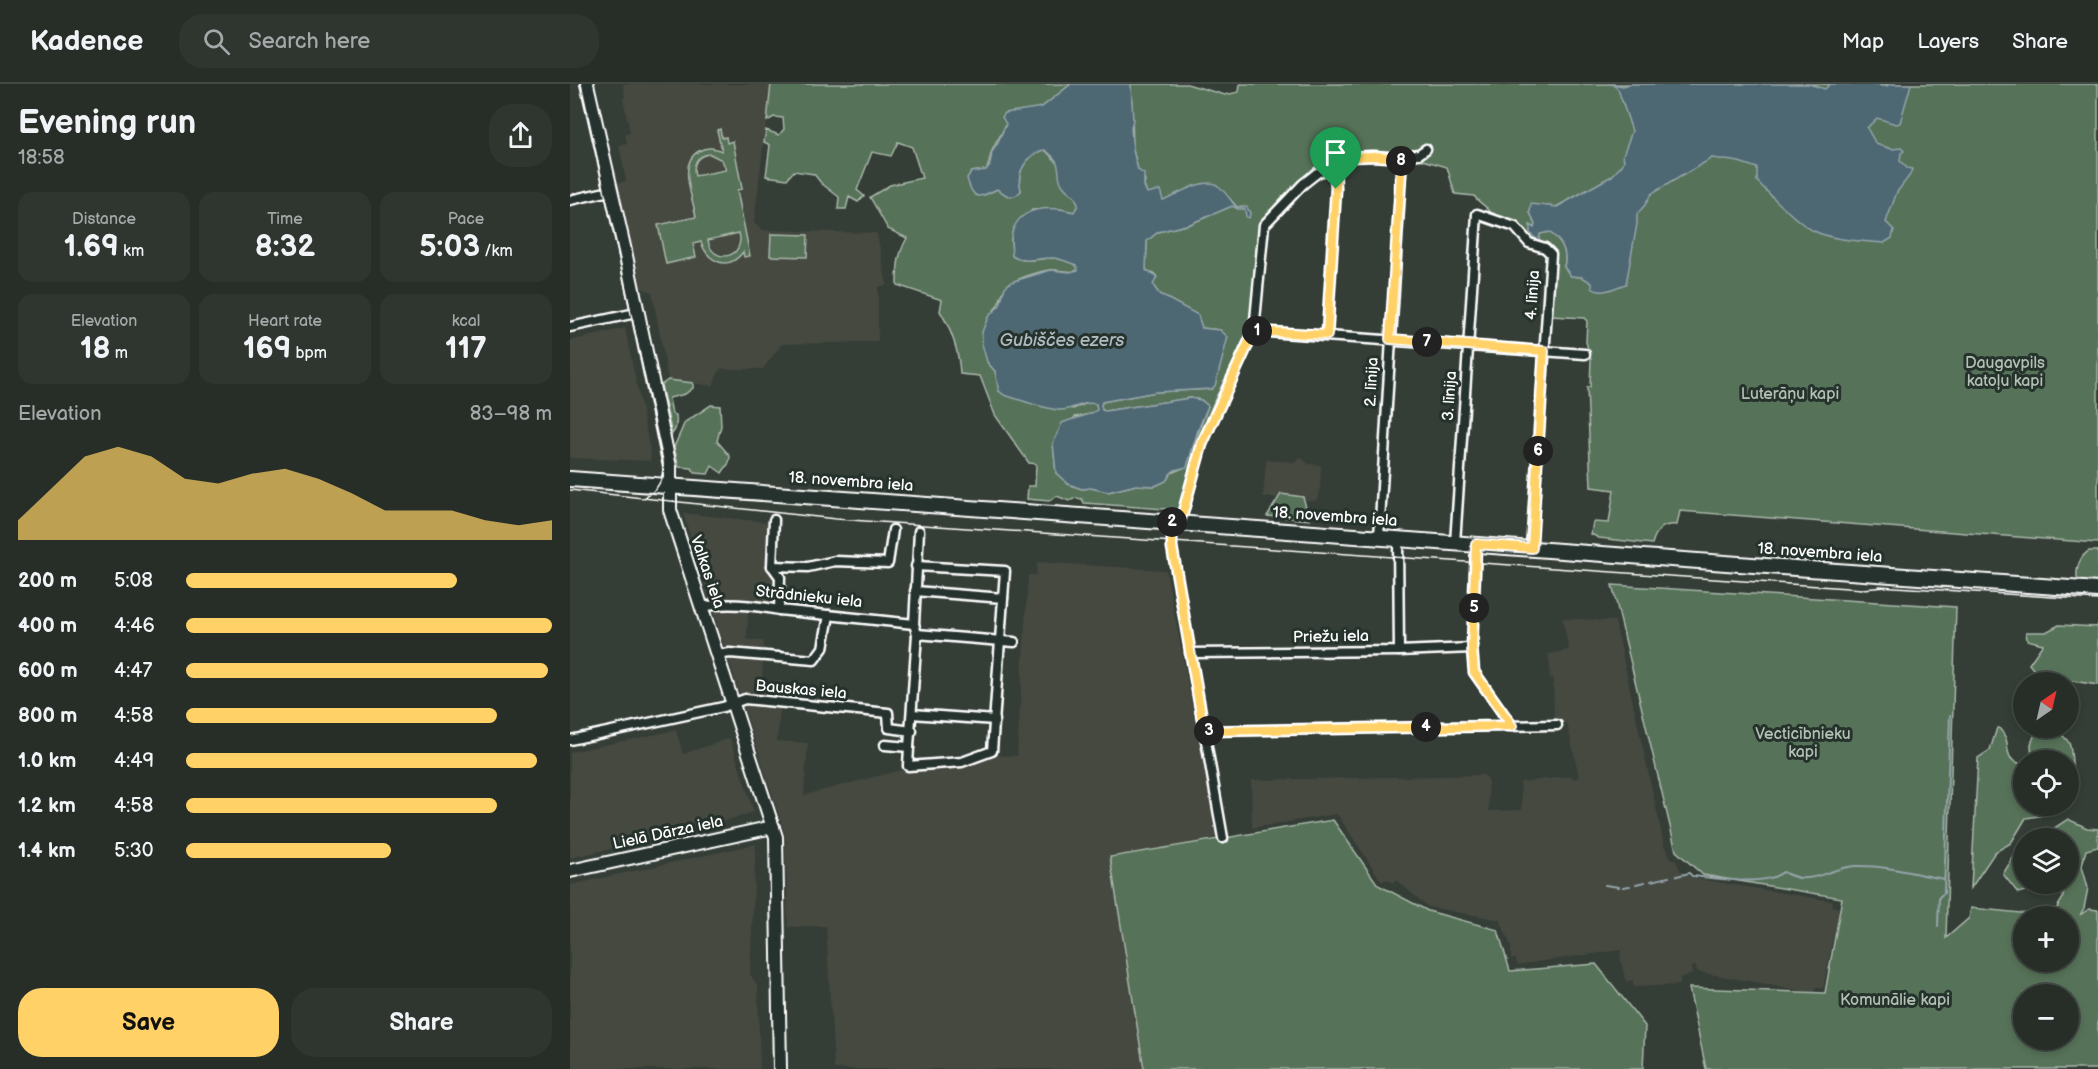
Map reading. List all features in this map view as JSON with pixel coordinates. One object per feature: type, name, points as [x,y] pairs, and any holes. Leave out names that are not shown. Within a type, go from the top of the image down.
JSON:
[{"type":"main road","name":"18. novembra iela","points":[[570,479],[2098,590]]},
{"type":"street","name":"Valkas iela","points":[[586,84],[670,466],[670,510],[773,827],[777,848],[780,1069]]},
{"type":"street","points":[[1223,838],[1172,547],[1176,522],[1202,444],[1254,331],[1264,225],[1303,184],[1317,173],[1352,157],[1402,158],[1419,154],[1426,149]]},
{"type":"street","name":"2. līnija","points":[[1378,537],[1402,158]]},
{"type":"street","points":[[1327,335],[1336,189],[1335,166]]},
{"type":"street","points":[[570,200],[610,191]]},
{"type":"street","name":"4. līnija","points":[[1477,214],[1515,227],[1529,243],[1545,248],[1551,254],[1532,548]]},
{"type":"street","name":"3. līnija","points":[[1455,543],[1477,214]]},
{"type":"street","points":[[570,327],[636,313]]},
{"type":"street","points":[[1254,331],[1585,354]]},
{"type":"street","points":[[774,520],[772,566],[780,577],[779,610]]},
{"type":"street","points":[[772,566],[808,567],[835,561],[888,563],[893,530]]},
{"type":"street","points":[[916,566],[1005,571],[992,751],[962,762],[908,766],[917,634],[914,624],[916,566],[919,531]]},
{"type":"street","points":[[1398,538],[1399,651]]},
{"type":"street","points":[[1476,544],[1472,648],[1474,672],[1512,726]]},
{"type":"street","points":[[915,591],[1003,597]]},
{"type":"street","name":"Strādnieku iela","points":[[701,607],[718,604],[763,607],[914,624]]},
{"type":"street","points":[[717,655],[730,653],[813,660],[823,648],[829,615]]},
{"type":"street","points":[[917,634],[1014,642]]},
{"type":"street","name":"Priežu iela","points":[[1190,653],[1472,648]]},
{"type":"street","name":"Bauskas iela","points":[[570,740],[733,704],[745,699],[888,713],[889,728],[912,731]]},
{"type":"street","points":[[912,714],[995,720]]},
{"type":"street","points":[[1204,731],[1557,725]]},
{"type":"street","points":[[885,745],[909,747]]},
{"type":"street","name":"Lielā Dārza iela","points":[[570,871],[773,827]]},
{"type":"shaded area","points":[[623,84],[771,84],[754,223],[763,230],[877,233],[887,285],[878,287],[878,342],[782,344],[763,369],[720,369],[713,386],[668,380],[652,292],[640,288],[617,183],[626,181],[619,146],[627,144],[625,134],[630,133],[623,98],[625,97]]},
{"type":"shaded area","points":[[625,328],[651,455],[650,461],[570,458],[570,341]]},
{"type":"shaded area","points":[[1300,457],[1309,464],[1321,465],[1320,492],[1316,501],[1263,497],[1266,460],[1296,462]]},
{"type":"shaded area","points":[[683,513],[776,523],[771,613],[748,612],[747,639],[764,641],[762,680],[783,682],[777,741],[808,743],[804,795],[974,754],[1017,756],[1028,575],[1036,575],[1037,562],[1166,570],[1218,838],[1110,857],[1144,1069],[834,1069],[826,926],[788,927],[785,834]]},
{"type":"shaded area","points":[[1562,618],[1615,621],[1665,848],[1681,871],[1693,878],[1833,901],[1832,906],[1839,908],[1823,989],[1816,987],[1814,993],[1698,972],[1695,966],[1691,967],[1692,974],[1680,978],[1680,985],[1633,987],[1633,980],[1626,982],[1620,958],[1621,950],[1517,965],[1516,959],[1511,959],[1511,947],[1500,920],[1428,907],[1396,880],[1393,883],[1387,879],[1382,882],[1337,814],[1252,828],[1251,780],[1484,775],[1488,779],[1489,811],[1522,810],[1520,782],[1579,777],[1567,723],[1562,723],[1562,718],[1554,719],[1553,678],[1550,678],[1548,654],[1569,650]]},
{"type":"shaded area","points":[[676,730],[683,754],[730,738],[754,812],[704,828],[570,858],[570,752]]},
{"type":"shaded area","points":[[756,844],[750,974],[758,986],[760,1069],[570,1069],[570,885]]},
{"type":"green space","points":[[771,84],[1071,84],[1042,107],[1006,124],[992,151],[986,170],[971,172],[991,192],[997,189],[1008,196],[1021,191],[1021,171],[1033,155],[1045,150],[1058,163],[1063,185],[1076,197],[1078,205],[1074,212],[1060,209],[1032,210],[1011,238],[1012,255],[1017,258],[1022,260],[1058,259],[1076,265],[1078,271],[1045,271],[1021,278],[1008,285],[994,310],[987,362],[995,371],[999,391],[1073,409],[1090,402],[1096,404],[1097,410],[1091,414],[1075,417],[1053,443],[1056,473],[1068,484],[1082,489],[1091,488],[1108,492],[1136,485],[1155,486],[1166,481],[1171,473],[1183,468],[1187,464],[1208,406],[1201,400],[1190,398],[1105,411],[1102,410],[1102,402],[1156,392],[1212,389],[1220,330],[1202,328],[1197,315],[1159,294],[1153,285],[1156,275],[1146,270],[1147,241],[1158,232],[1190,224],[1232,206],[1245,209],[1250,213],[1243,206],[1237,207],[1229,198],[1194,186],[1162,201],[1147,193],[1144,186],[1145,180],[1138,170],[1133,150],[1131,84],[1187,84],[1225,95],[1239,92],[1240,84],[1865,84],[1883,89],[1878,84],[2098,84],[2098,543],[1680,511],[1677,525],[1661,528],[1652,544],[1599,538],[1591,534],[1593,522],[1609,523],[1614,490],[1591,487],[1587,387],[1590,387],[1591,359],[1586,342],[1587,321],[1584,318],[1551,316],[1553,250],[1501,223],[1474,196],[1455,194],[1447,167],[1399,153],[1361,151],[1314,172],[1281,198],[1262,223],[1257,252],[1251,327],[1215,399],[1197,443],[1178,510],[1084,503],[1082,499],[1076,498],[1069,501],[1057,496],[1049,501],[1027,499],[1028,486],[1035,486],[1036,464],[1029,463],[995,415],[980,376],[960,374],[954,341],[940,311],[942,300],[897,285],[899,261],[907,238],[888,229],[870,197],[890,185],[922,178],[912,147],[898,142],[891,156],[872,152],[857,190],[864,196],[858,202],[849,197],[846,209],[838,209],[839,197],[821,183],[814,174],[794,171],[787,179],[766,176],[770,145],[764,142],[766,130],[779,135],[784,129],[783,118],[774,117],[767,121]],"holes":[[[1612,176],[1582,277],[1571,276],[1564,267],[1564,251],[1557,239],[1549,232],[1540,234],[1530,225],[1535,228],[1530,212],[1535,205],[1556,207]]]},
{"type":"green space","points":[[720,129],[722,138],[726,137],[727,143],[733,141],[742,189],[737,190],[750,256],[744,257],[743,252],[731,262],[719,262],[708,255],[701,242],[693,244],[696,257],[666,264],[658,225],[696,217],[688,181],[689,164],[692,157],[702,149],[722,151],[717,130]],"holes":[[[710,154],[722,160],[726,170],[695,176],[696,161]],[[739,233],[738,248],[728,256],[716,253],[708,240]]]},
{"type":"green space","points":[[771,234],[808,235],[807,257],[770,256]]},
{"type":"green space","points":[[668,380],[693,383],[693,388],[685,394],[669,398],[672,414],[676,415],[676,428],[672,434],[661,385]]},
{"type":"green space","points":[[711,405],[720,406],[721,426],[717,441],[730,456],[729,463],[722,473],[712,466],[708,474],[695,473],[692,468],[679,467],[674,447],[685,422]]},
{"type":"green space","points":[[1281,494],[1303,497],[1310,520],[1267,516]]},
{"type":"green space","points":[[2089,551],[2098,551],[2098,583],[2080,582],[2077,578],[2079,563]]},
{"type":"green space","name":"Vecticībnieku kapi","points":[[1612,585],[1956,607],[1946,938],[1969,918],[1971,908],[2013,912],[2013,972],[2079,972],[2079,906],[2058,906],[2063,894],[2079,894],[2079,828],[2054,828],[2068,819],[2087,828],[2098,829],[2098,847],[2086,850],[2082,866],[2088,888],[2084,908],[2080,915],[2089,909],[2098,910],[2098,1069],[1706,1069],[1689,988],[1825,993],[1842,898],[1703,875],[1676,851]]},
{"type":"green space","points":[[2098,624],[2098,685],[2079,682],[2079,672],[2035,672],[2029,664],[2043,644],[2027,640],[2026,632],[2046,632],[2059,625],[2097,627]]},
{"type":"green space","points":[[1997,728],[1999,728],[2005,737],[2010,757],[2013,759],[2013,816],[2039,816],[2026,818],[2020,828],[2013,828],[2011,843],[1995,852],[1971,888],[1978,758],[1990,750]]},
{"type":"green space","points":[[2033,738],[2065,738],[2070,750],[2031,750]]},
{"type":"green space","points":[[1333,820],[1378,885],[1428,911],[1498,930],[1510,971],[1596,964],[1645,1026],[1643,1069],[1144,1069],[1110,857]]},
{"type":"green space","points":[[2013,858],[2013,887],[2003,874]]},
{"type":"water","name":"Gubiščes ezers","points":[[1071,84],[1131,84],[1133,150],[1138,170],[1144,174],[1144,186],[1147,193],[1160,190],[1163,200],[1198,185],[1211,183],[1217,185],[1236,207],[1247,207],[1250,213],[1249,218],[1246,217],[1245,209],[1238,209],[1232,206],[1190,224],[1158,232],[1147,241],[1146,270],[1157,277],[1153,285],[1159,294],[1198,315],[1202,328],[1220,330],[1228,337],[1215,386],[1211,389],[1156,392],[1102,402],[1102,410],[1105,411],[1190,398],[1201,400],[1208,406],[1187,467],[1175,470],[1166,481],[1155,486],[1136,485],[1108,492],[1091,488],[1082,489],[1068,484],[1056,473],[1053,443],[1062,423],[1097,410],[1096,404],[1087,403],[1059,410],[1004,395],[999,391],[995,371],[987,362],[982,344],[982,332],[988,317],[1000,305],[1005,287],[1011,282],[1051,270],[1070,272],[1078,270],[1076,265],[1058,259],[1027,260],[1012,256],[1011,235],[1016,223],[1030,212],[1056,209],[1074,212],[1078,205],[1061,183],[1056,160],[1045,150],[1033,155],[1023,167],[1020,177],[1021,191],[1015,196],[1008,196],[997,189],[978,196],[972,191],[967,178],[971,172],[986,170],[990,165],[992,152],[1006,124],[1002,117],[1005,113],[1042,107]]},
{"type":"water","points":[[1612,84],[1623,86],[1629,84],[1809,84],[1825,89],[1830,84],[1887,86],[1889,84],[1911,84],[1900,123],[1896,124],[1877,118],[1867,128],[1876,144],[1892,149],[1901,148],[1904,151],[1901,153],[1900,161],[1907,168],[1912,169],[1897,192],[1886,222],[1894,230],[1892,238],[1884,243],[1858,241],[1831,237],[1814,231],[1793,216],[1757,181],[1757,168],[1739,162],[1712,158],[1651,194],[1637,214],[1626,284],[1604,291],[1592,288],[1592,283],[1582,277],[1571,276],[1564,267],[1564,251],[1553,235],[1549,232],[1540,234],[1537,240],[1530,233],[1530,225],[1534,228],[1535,225],[1530,212],[1531,204],[1557,207],[1612,176],[1622,165],[1623,155],[1632,131],[1618,89]]},
{"type":"waterway","points":[[1938,926],[1939,897],[1944,893],[1950,715]]},
{"type":"waterway","points":[[1677,876],[1689,873],[1692,876],[1726,880],[1752,880],[1775,877],[1783,872],[1802,878],[1811,878],[1845,867],[1866,866],[1889,868],[1944,879]]},
{"type":"waterway","points":[[1651,881],[1669,877]]},
{"type":"waterway","points":[[1636,884],[1645,882]]},
{"type":"waterway","points":[[1605,885],[1619,887]]},
{"type":"waterway","points":[[1623,887],[1630,886]]},
{"type":"tram line","points":[[581,84],[663,461],[659,484],[642,499]]},
{"type":"tram line","points":[[570,490],[836,519],[1862,589],[1886,587]]},
{"type":"tram line","points":[[1879,586],[2098,600]]},
{"type":"route","points":[[1352,157],[1402,158],[1390,339],[1544,351],[1532,548],[1476,544],[1472,648],[1474,672],[1512,726],[1204,731],[1172,547],[1172,522],[1180,523],[1202,444],[1254,331],[1327,335],[1336,189],[1335,166],[1352,157]]},
{"type":"park label","name":"Daugavpils katoļu kapi","points":[[2005,372]]},
{"type":"park label","name":"Luterāņu kapi","points":[[1790,394]]},
{"type":"park label","name":"Komunālie kapi","points":[[1895,1000]]}]
